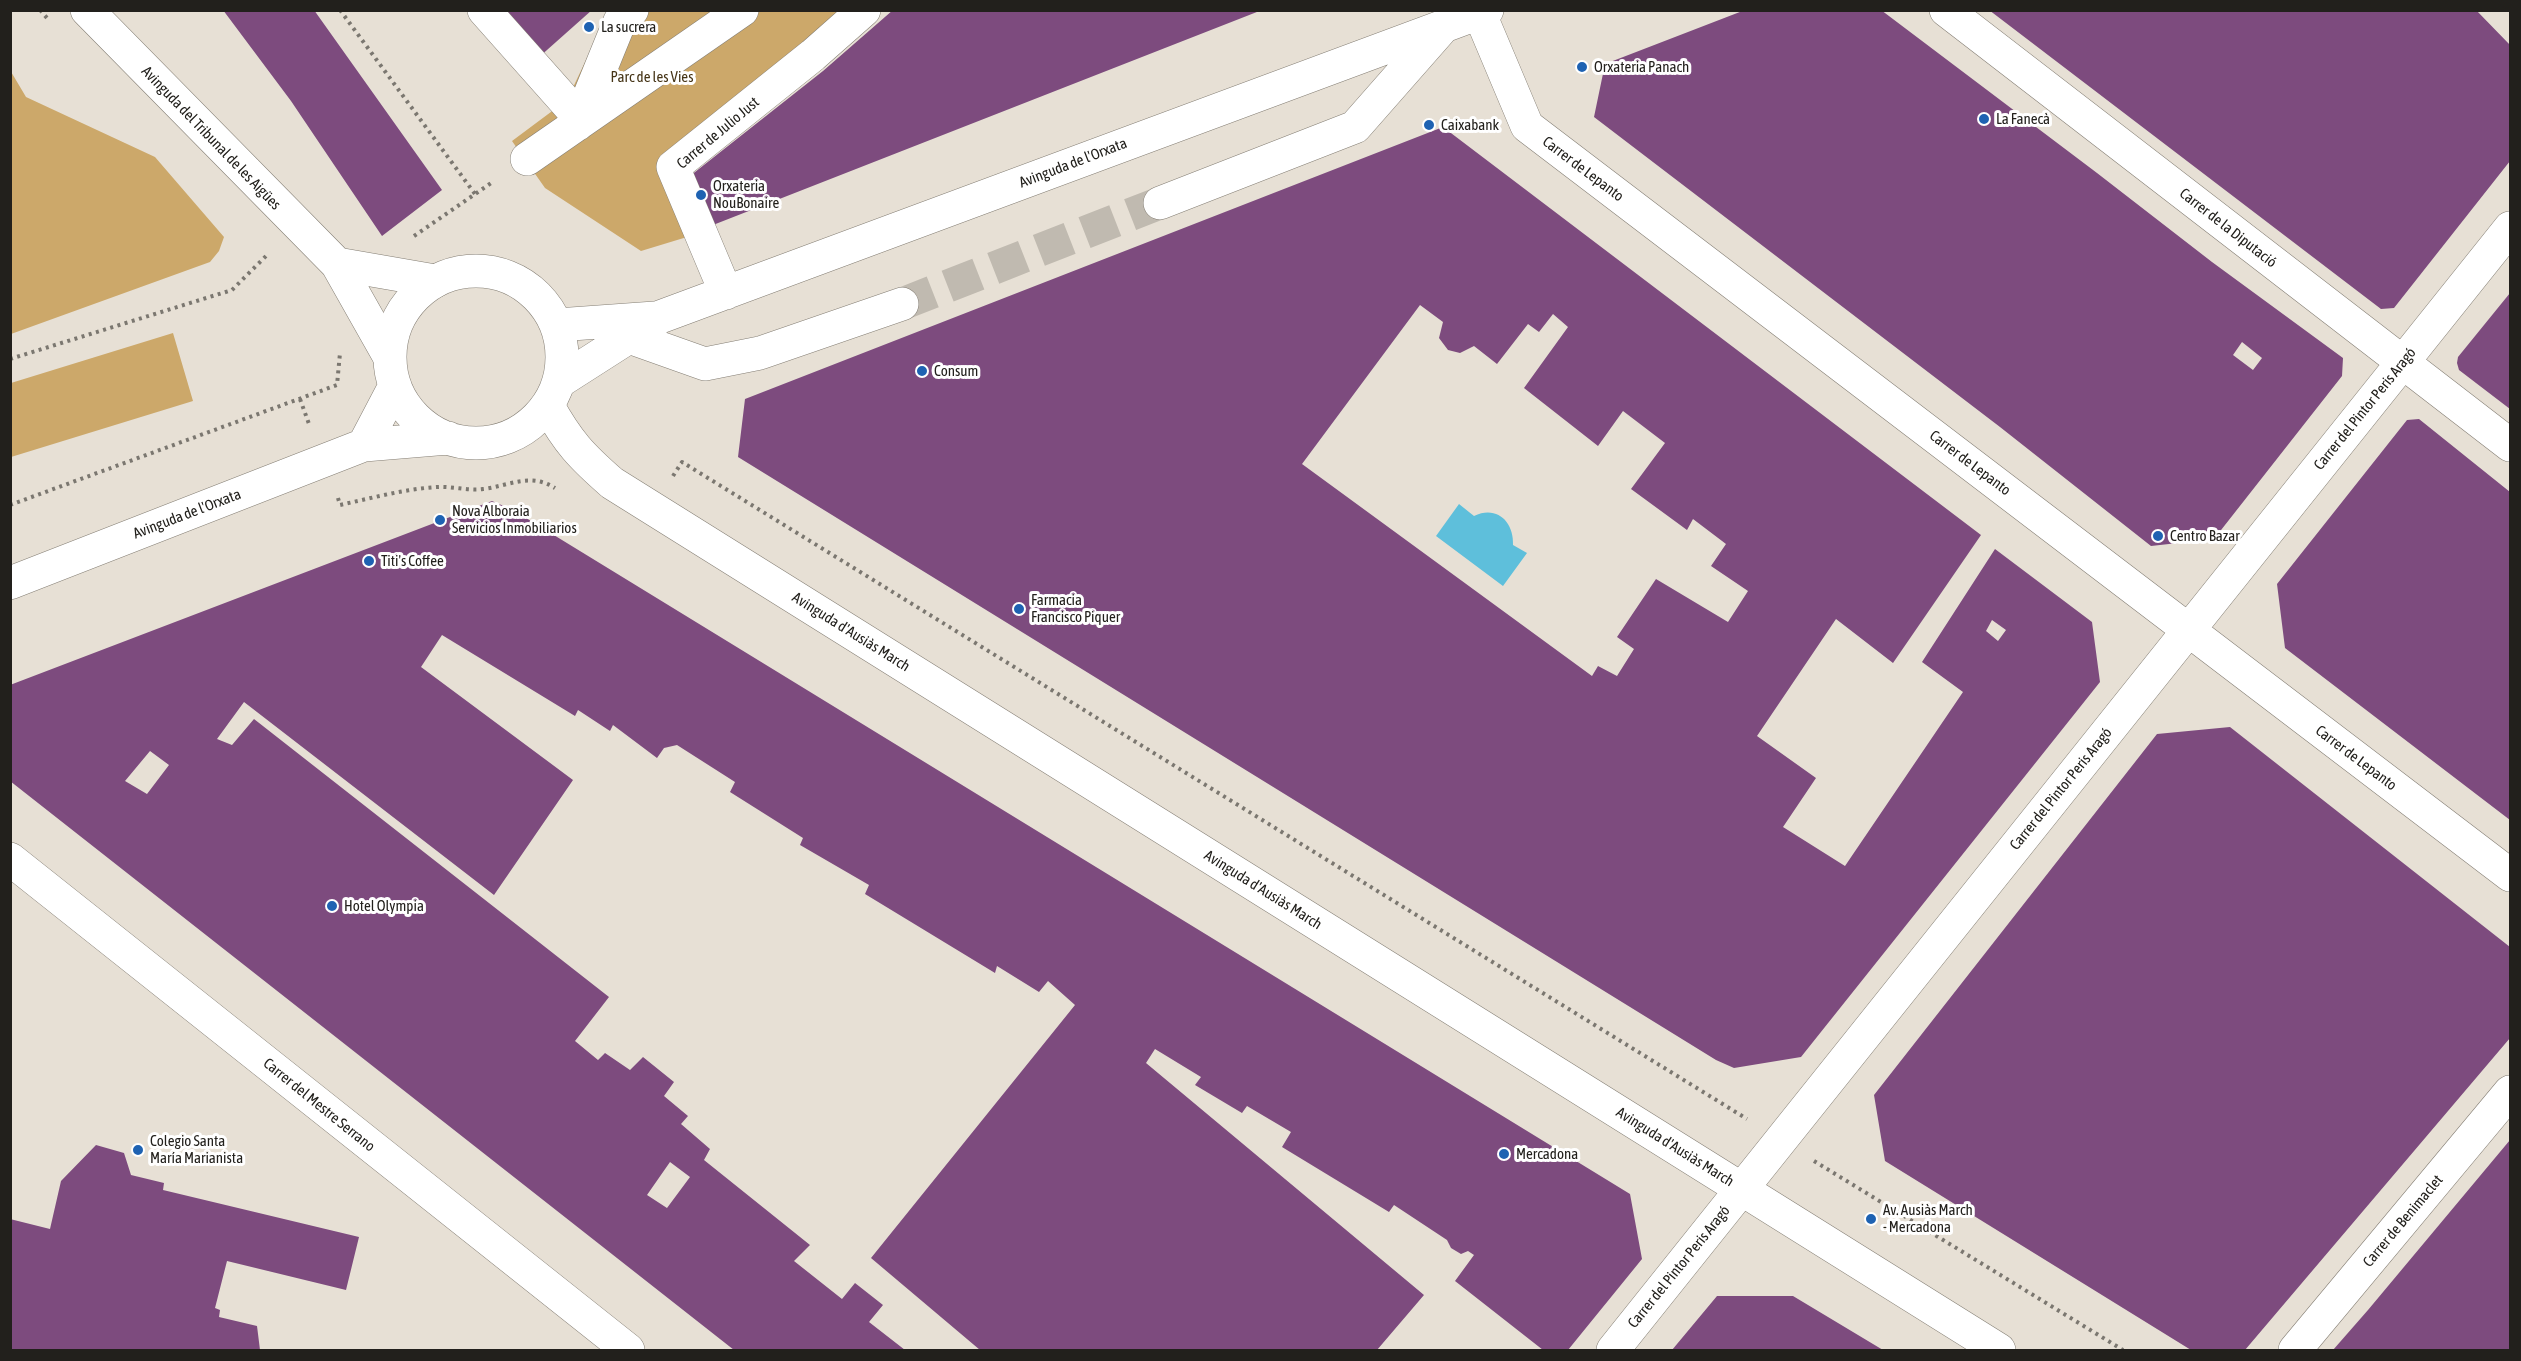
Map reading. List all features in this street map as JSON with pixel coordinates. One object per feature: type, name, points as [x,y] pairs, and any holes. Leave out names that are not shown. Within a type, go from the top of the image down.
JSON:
[{"type":"street","name":"Avinguda del Tribunal de les Aigües","points":[[87,10],[337,264],[392,371]]},
{"type":"street","points":[[484,10],[579,121]]},
{"type":"street","points":[[579,121],[620,21],[632,10]]},
{"type":"street","points":[[526,159],[742,10]]},
{"type":"street","name":"Carrer de Julio Just","points":[[726,293],[673,167],[813,56],[864,10]]},
{"type":"street","name":"Carrer de la Diputació","points":[[1946,10],[2511,445]]},
{"type":"street","name":"Avinguda de l'Orxata","points":[[554,393],[629,337],[660,318],[1482,11]]},
{"type":"street","name":"Carrer de Lepanto","points":[[1482,11],[1527,126],[2511,875]]},
{"type":"street","points":[[1160,203],[1355,127],[1446,24]]},
{"type":"street","name":"Carrer del Pintor Peris Aragó","points":[[1613,1350],[2511,228]]},
{"type":"street","points":[[337,264],[435,281]]},
{"type":"street","points":[[363,445],[392,371],[393,333],[402,312],[417,294],[435,281],[463,271],[492,272],[519,281],[542,300],[557,325],[563,352],[554,393],[529,426],[504,439],[476,444],[448,438],[425,427],[406,409],[392,371]]},
{"type":"street","points":[[629,337],[705,364],[760,353],[902,304]]},
{"type":"street","name":"Avinguda de l'Orxata","points":[[557,325],[660,318]]},
{"type":"street","name":"Avinguda d'Ausiàs March","points":[[554,393],[565,437],[578,453],[612,483],[1999,1350]]},
{"type":"street","name":"Avinguda de l'Orxata","points":[[10,583],[363,445],[448,438]]},
{"type":"street","name":"Carrer del Mestre Serrano","points":[[10,859],[628,1350]]},
{"type":"street","name":"Carrer de Benimaclet","points":[[2295,1350],[2511,1092]]},
{"type":"path","points":[[40,10],[49,19]]},
{"type":"path","points":[[340,10],[475,194]]},
{"type":"path","points":[[261,244],[278,260]]},
{"type":"path","points":[[10,505],[337,385],[341,345]]},
{"type":"path","points":[[672,477],[682,462],[1756,1125]]},
{"type":"path","points":[[340,505],[400,492],[438,487],[483,489],[525,479],[546,483],[556,488]]},
{"type":"path","points":[[1810,1159],[2123,1350]]},
{"type":"green space","name":"Parc de les Vies","points":[[614,11],[847,11],[660,156],[687,237],[641,251],[545,188],[512,141],[567,100],[606,18]]},
{"type":"green space","points":[[10,70],[26,97],[155,157],[224,237],[219,251],[210,262],[11,334]]},
{"type":"green space","points":[[173,333],[193,401],[11,457],[11,383]]},
{"type":"water","points":[[1459,504],[1474,516],[1482,513],[1497,514],[1511,529],[1513,545],[1527,553],[1503,586],[1436,536]]},
{"type":"building","points":[[223,10],[314,10],[442,190],[382,236],[291,101]]},
{"type":"building","points":[[496,10],[592,10],[538,58]]},
{"type":"building","points":[[893,10],[1262,10],[713,225],[690,176],[823,71]]},
{"type":"building","points":[[1745,10],[1881,10],[2212,262],[2343,358],[2342,376],[2214,539],[2151,546],[2000,427],[1594,117],[1605,64]],"holes":[[[2242,342],[2262,358],[2253,370],[2233,355]]]},
{"type":"building","points":[[1989,10],[2476,10],[2510,45],[2510,161],[2394,308],[2381,309]]},
{"type":"building","points":[[1443,127],[1981,535],[1893,663],[1836,619],[1757,736],[1816,778],[1783,827],[1845,866],[1963,692],[1922,662],[1995,549],[2092,622],[2100,682],[1801,1057],[1734,1068],[1716,1060],[738,457],[745,399]],"holes":[[[1420,305],[1443,322],[1439,338],[1448,350],[1460,353],[1474,346],[1497,364],[1528,324],[1539,332],[1553,314],[1568,327],[1524,388],[1598,446],[1623,411],[1665,443],[1631,489],[1687,530],[1693,519],[1726,544],[1711,566],[1748,591],[1728,622],[1656,579],[1617,637],[1634,649],[1617,676],[1598,666],[1592,676],[1302,464]],[[1992,620],[2006,630],[1998,641],[1986,631]]]},
{"type":"building","points":[[2510,293],[2510,409],[2459,370],[2457,363],[2458,357]]},
{"type":"building","points":[[2419,419],[2510,492],[2510,820],[2285,648],[2277,584],[2407,420]]},
{"type":"building","points":[[492,501],[513,510],[1630,1194],[1642,1259],[1568,1350],[1543,1350],[1455,1281],[1474,1255],[1468,1251],[1461,1254],[1451,1248],[1447,1240],[1394,1205],[1389,1212],[1282,1147],[1291,1132],[1247,1106],[1242,1113],[1195,1085],[1201,1077],[1155,1049],[1146,1063],[1424,1295],[1377,1350],[980,1350],[871,1258],[1075,1005],[1048,981],[1039,992],[997,966],[995,973],[865,894],[869,885],[800,845],[803,838],[730,792],[735,782],[677,745],[664,748],[657,758],[613,725],[610,731],[578,710],[575,716],[442,635],[421,667],[573,780],[494,895],[244,702],[217,739],[232,745],[254,719],[609,997],[575,1041],[598,1060],[605,1053],[630,1070],[643,1057],[674,1082],[664,1096],[688,1116],[681,1124],[710,1149],[704,1160],[810,1245],[794,1261],[842,1299],[855,1283],[883,1305],[869,1322],[905,1350],[734,1350],[10,781],[10,685]],"holes":[[[150,751],[169,765],[147,794],[125,781]],[[670,1162],[690,1177],[667,1208],[647,1195]]]},
{"type":"building","points":[[2230,727],[2510,947],[2510,1038],[2245,1350],[2191,1350],[1885,1161],[1874,1095],[2157,734]]},
{"type":"building","points":[[2510,1140],[2510,1350],[2333,1350],[2368,1310]]},
{"type":"building","points":[[96,1145],[124,1153],[131,1175],[164,1183],[163,1190],[359,1237],[346,1290],[227,1261],[215,1308],[220,1310],[219,1317],[257,1326],[260,1350],[10,1350],[10,1219],[50,1229],[61,1181]]},
{"type":"building","points":[[1717,1296],[1793,1296],[1883,1350],[1672,1350]]},
{"type":"tunnel","points":[[902,304],[1160,203]]},
{"type":"place","name":"La sucrera","points":[[589,27]]},
{"type":"place","name":"Orxateria Panach","points":[[1582,67]]},
{"type":"place","name":"La Fanecà","points":[[1984,119]]},
{"type":"place","name":"Caixabank","points":[[1429,125]]},
{"type":"place","name":"Orxateria NouBonaire","points":[[701,195]]},
{"type":"place","name":"Consum","points":[[922,371]]},
{"type":"place","name":"Nova Alboraia Servicios Inmobiliarios","points":[[440,520]]},
{"type":"place","name":"Centro Bazar","points":[[2158,536]]},
{"type":"place","name":"Titi's Coffee","points":[[369,561]]},
{"type":"place","name":"Farmacia Francisco Piquer","points":[[1019,609]]},
{"type":"place","name":"Hotel Olympia","points":[[332,906]]},
{"type":"place","name":"Colegio Santa María Marianista","points":[[138,1150]]},
{"type":"place","name":"Mercadona","points":[[1504,1154]]},
{"type":"place","name":"Av. Ausiàs March - Mercadona","points":[[1871,1219]]}]
